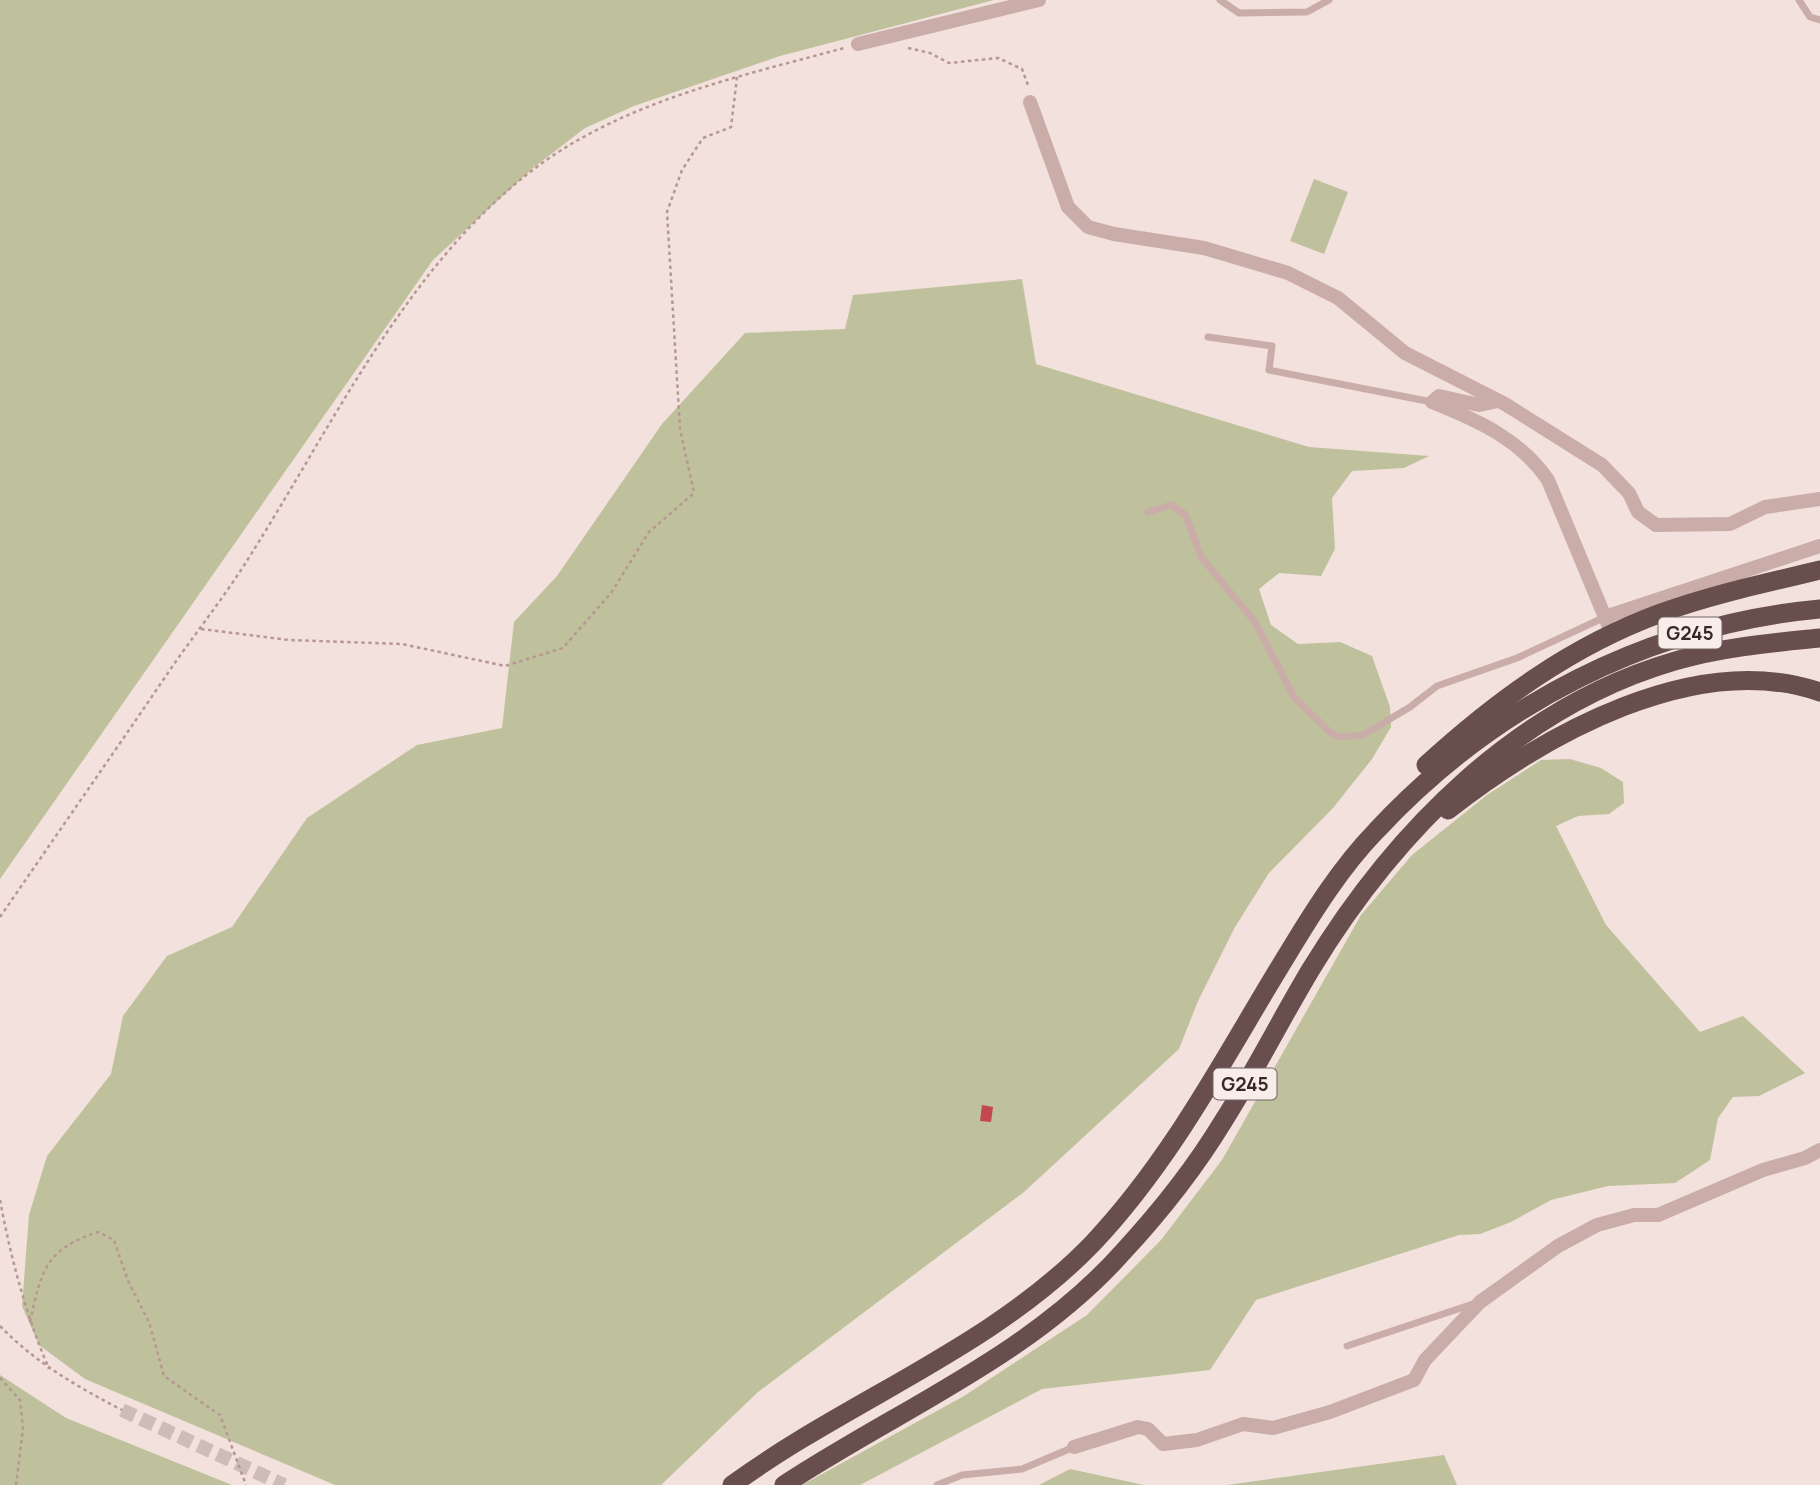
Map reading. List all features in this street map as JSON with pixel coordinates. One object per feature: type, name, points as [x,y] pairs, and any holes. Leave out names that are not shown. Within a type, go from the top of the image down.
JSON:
[{"type":"highway","points":[[1375,831],[1396,799],[1426,765],[1486,712],[1614,626],[1689,603],[1820,570]]},
{"type":"highway","name":"G245","points":[[732,1485],[824,1424],[958,1348],[1018,1306],[1089,1246],[1128,1205],[1196,1111],[1287,954],[1348,865],[1375,831],[1474,741],[1554,690],[1600,667],[1683,635],[1785,612],[1820,609]]},
{"type":"highway","name":"G245","points":[[784,1485],[1022,1341],[1076,1298],[1119,1256],[1195,1164],[1224,1121],[1313,967],[1395,853],[1437,807],[1492,757],[1524,733],[1604,688],[1639,673],[1701,655],[1818,639]]},
{"type":"highway","points":[[1395,853],[1466,796],[1577,727],[1652,697],[1688,688],[1758,681],[1791,684],[1820,692]]},
{"type":"street","points":[[858,44],[1040,0]]},
{"type":"street","points":[[1030,102],[1069,207],[1088,227],[1204,248],[1288,273],[1338,298],[1405,354],[1498,401],[1602,465],[1629,493],[1638,512],[1656,525],[1730,524],[1765,507],[1820,499]]},
{"type":"street","points":[[1498,401],[1479,405],[1439,396],[1432,402],[1485,423],[1539,468],[1548,480],[1614,626],[1820,545]]},
{"type":"street","points":[[1074,1447],[1132,1428],[1148,1429],[1163,1444],[1197,1440],[1244,1424],[1273,1428],[1330,1412],[1414,1380],[1425,1360],[1480,1302],[1558,1246],[1597,1225],[1634,1215],[1658,1215],[1763,1170],[1784,1165],[1820,1150]]},
{"type":"lane","points":[[1220,0],[1239,13],[1307,12],[1329,0]]},
{"type":"lane","points":[[1799,0],[1810,17],[1820,20]]},
{"type":"lane","points":[[1208,337],[1272,346],[1269,370],[1432,402]]},
{"type":"lane","points":[[1148,512],[1171,505],[1186,515],[1201,557],[1255,622],[1294,698],[1331,733],[1340,737],[1363,735],[1410,707],[1437,686],[1614,626]]},
{"type":"lane","points":[[1347,1346],[1480,1302]]},
{"type":"lane","points":[[937,1485],[962,1475],[1022,1469],[1074,1447]]},
{"type":"path","points":[[897,34],[902,47],[930,53],[949,63],[998,58],[1022,69],[1029,85],[1030,102]]},
{"type":"path","points":[[0,917],[247,561],[374,351],[429,277],[476,224],[533,170],[568,146],[660,102],[737,77],[858,44]]},
{"type":"path","points":[[199,628],[289,640],[402,644],[505,666],[563,648],[611,593],[649,532],[694,493],[680,429],[667,212],[682,170],[703,138],[731,127],[737,77]]},
{"type":"path","points":[[0,1200],[11,1258],[30,1322],[50,1369]]},
{"type":"path","points":[[30,1322],[40,1276],[49,1262],[74,1240],[98,1232],[114,1240],[128,1280],[149,1322],[164,1377],[220,1415],[246,1485]]},
{"type":"path","points":[[0,1326],[26,1352],[50,1369],[122,1410]]},
{"type":"path","points":[[0,1378],[20,1400],[23,1428],[16,1485]]},
{"type":"green space","points":[[0,0],[994,0],[780,56],[634,106],[585,128],[533,168],[433,260],[0,879]]},
{"type":"green space","points":[[1314,179],[1348,192],[1324,254],[1290,241]]},
{"type":"green space","points":[[1022,279],[1036,364],[1309,447],[1429,456],[1404,468],[1352,471],[1332,498],[1335,549],[1321,576],[1279,573],[1259,589],[1271,625],[1298,644],[1340,642],[1372,656],[1390,707],[1391,727],[1372,759],[1333,808],[1269,873],[1235,927],[1198,1001],[1179,1049],[1024,1192],[758,1392],[661,1485],[335,1485],[85,1379],[39,1345],[22,1306],[29,1215],[47,1156],[111,1074],[123,1016],[167,956],[232,927],[307,818],[417,745],[502,728],[514,622],[557,576],[662,424],[745,333],[845,329],[853,295]]},
{"type":"green space","points":[[1570,759],[1601,768],[1623,782],[1624,803],[1609,814],[1578,816],[1556,826],[1606,925],[1700,1032],[1743,1016],[1805,1073],[1759,1096],[1733,1097],[1718,1118],[1710,1160],[1675,1183],[1608,1186],[1551,1200],[1511,1222],[1480,1234],[1459,1235],[1256,1300],[1210,1370],[1042,1389],[860,1485],[802,1485],[964,1396],[1087,1315],[1161,1240],[1222,1160],[1361,915],[1412,855],[1487,795],[1541,760]]},
{"type":"green space","points":[[0,1375],[66,1418],[232,1485],[0,1485]]},
{"type":"green space","points":[[1444,1455],[1457,1485],[1227,1485]]},
{"type":"green space","points":[[1070,1469],[1144,1485],[1039,1485]]},
{"type":"building","points":[[982,1105],[993,1107],[991,1122],[980,1121]]},
{"type":"tunnel","points":[[122,1410],[284,1485]]}]
